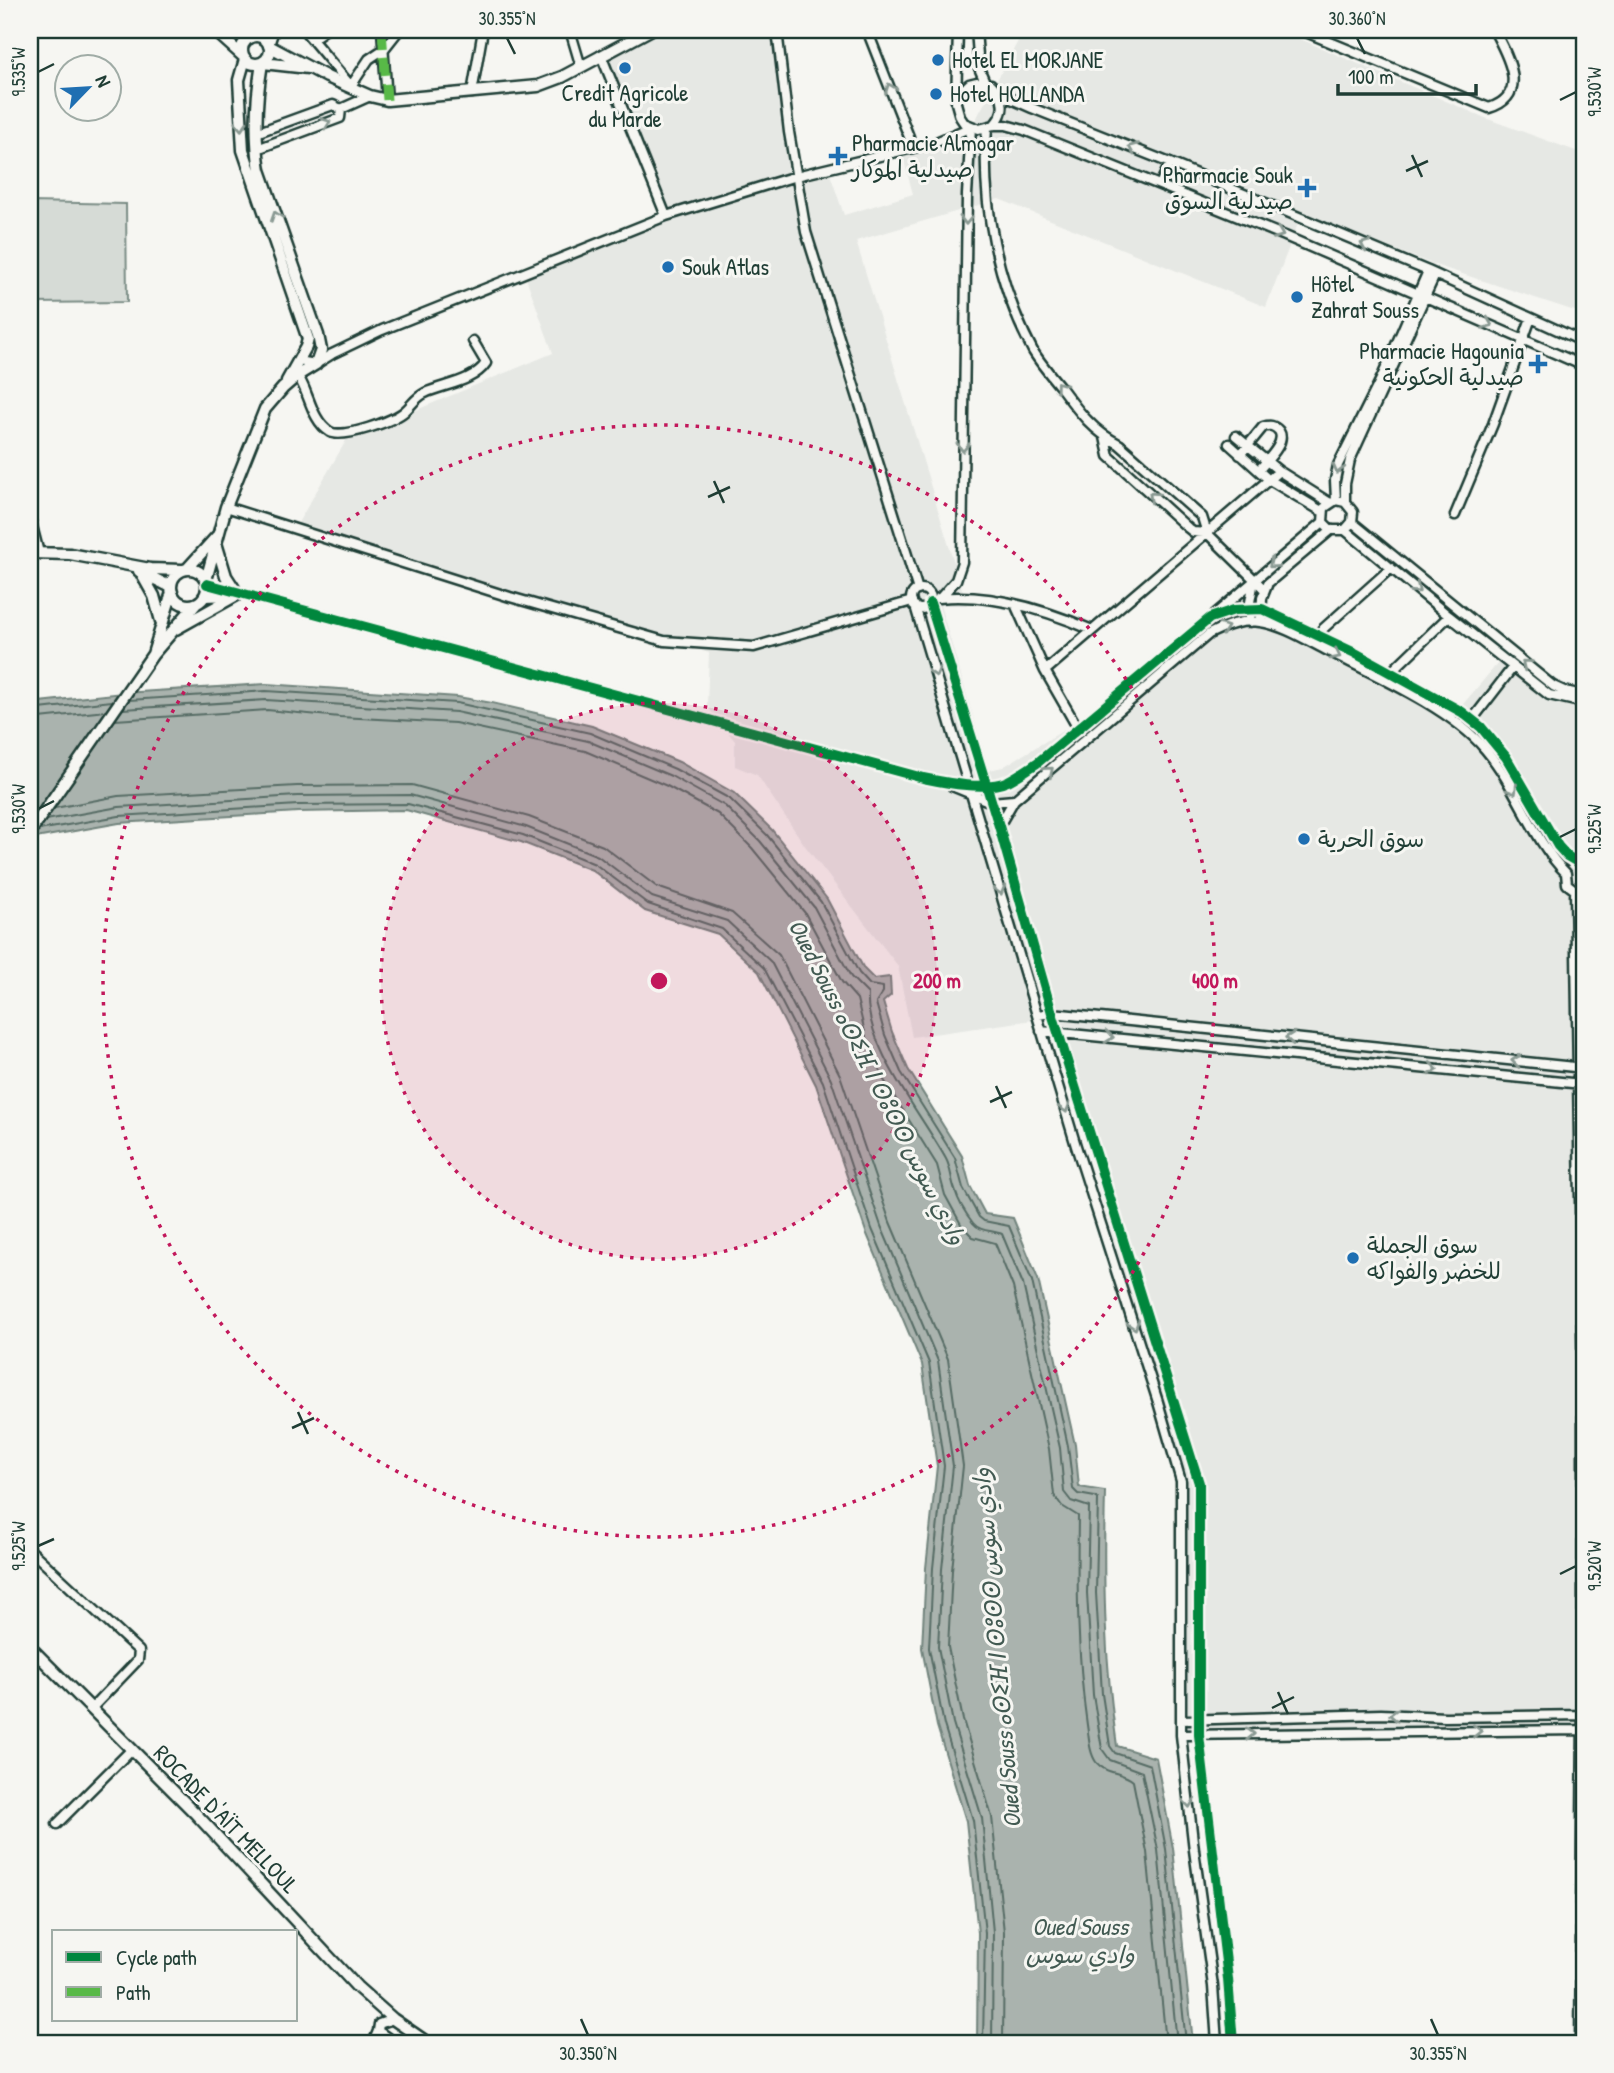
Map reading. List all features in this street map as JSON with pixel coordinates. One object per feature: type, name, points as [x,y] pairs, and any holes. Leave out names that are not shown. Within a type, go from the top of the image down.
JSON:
[{"type":"street","points":[[214,30],[253,64],[309,68]]},
{"type":"street","points":[[232,30],[263,38],[269,45],[309,68],[370,96],[387,100],[538,86],[562,78],[650,30]]},
{"type":"street","points":[[274,30],[268,57],[262,63],[256,101],[257,149],[260,170],[318,335],[321,350],[316,365]]},
{"type":"street","points":[[304,30],[351,86]]},
{"type":"street","points":[[312,39],[325,30]]},
{"type":"street","points":[[382,30],[387,100]]},
{"type":"street","points":[[351,86],[369,59],[384,49],[399,30]]},
{"type":"street","points":[[472,93],[483,30]]},
{"type":"street","points":[[570,30],[581,67]]},
{"type":"street","points":[[777,30],[806,232],[918,590]]},
{"type":"street","points":[[867,30],[913,147]]},
{"type":"street","points":[[958,30],[957,110],[960,117],[971,127]]},
{"type":"street","points":[[976,30],[979,68],[985,82]]},
{"type":"street","points":[[1308,31],[1489,108],[1502,101],[1513,83],[1509,60],[1494,30]]},
{"type":"street","points":[[30,832],[153,654],[200,600],[226,507],[265,409],[296,369],[306,347],[307,331],[243,150],[239,80],[244,58],[242,49],[251,35]]},
{"type":"street","points":[[601,55],[666,216]]},
{"type":"street","points":[[958,95],[969,84],[991,84],[1000,93],[1032,108],[1432,273],[1584,342]]},
{"type":"street","points":[[1000,93],[1003,100],[1002,114],[990,126],[985,172],[990,223],[1009,298],[1034,353],[1083,418],[1105,437],[1119,444],[1202,517],[1207,533],[1265,590]]},
{"type":"street","points":[[341,109],[370,96]]},
{"type":"street","points":[[256,133],[333,105],[341,109]]},
{"type":"street","points":[[257,149],[340,118],[341,109]]},
{"type":"street","points":[[296,369],[316,365],[332,354],[382,330],[666,216],[796,176],[942,140],[971,127],[1006,125],[1285,236],[1584,366]]},
{"type":"street","points":[[226,507],[510,597],[664,641],[754,647],[914,604],[923,608],[941,597],[956,580],[962,562],[966,202],[971,127]]},
{"type":"street","points":[[1160,186],[1170,163]]},
{"type":"street","points":[[1323,512],[1337,502],[1352,456],[1432,273]]},
{"type":"street","points":[[1455,515],[1493,424],[1531,318]]},
{"type":"street","points":[[296,369],[321,422],[332,433],[342,435],[384,422],[405,411],[413,399],[481,371],[486,363],[473,341]]},
{"type":"street","points":[[306,347],[332,354]]},
{"type":"street","points":[[1240,455],[1263,427],[1276,428],[1280,434],[1280,442],[1259,470]]},
{"type":"street","points":[[1236,436],[1279,471],[1353,512],[1352,522],[1345,530]]},
{"type":"street","points":[[1105,437],[1109,456],[1193,532],[1207,533]]},
{"type":"street","points":[[1229,444],[1268,479],[1323,512]]},
{"type":"street","points":[[1045,671],[1279,471]]},
{"type":"street","points":[[1323,512],[1324,522],[1331,530]]},
{"type":"street","points":[[30,518],[34,553],[70,554],[150,569],[197,571],[207,582],[239,595],[946,783],[991,802],[1014,800]]},
{"type":"street","points":[[946,783],[986,786],[1006,782],[1038,764],[1324,522]]},
{"type":"street","points":[[1352,522],[1553,686],[1584,695]]},
{"type":"street","points":[[1261,622],[1265,590],[1273,578],[1331,530],[1345,530],[1549,695],[1584,704]]},
{"type":"street","points":[[153,654],[174,577],[217,539]]},
{"type":"street","points":[[217,539],[226,576],[239,595]]},
{"type":"street","points":[[122,564],[172,589],[181,603],[239,595]]},
{"type":"street","points":[[1311,642],[1391,568]]},
{"type":"street","points":[[140,571],[154,596],[161,622]]},
{"type":"street","points":[[1250,622],[1254,581]]},
{"type":"street","points":[[1216,2043],[1213,1986],[1181,1735],[1181,1481],[1170,1438],[1041,1031],[970,784],[914,604],[912,594],[918,590],[927,591],[999,825],[1052,1013],[1199,1483],[1198,1720],[1233,2043]]},
{"type":"street","points":[[172,631],[239,595]]},
{"type":"street","points":[[941,597],[1036,608],[1093,630]]},
{"type":"street","points":[[1015,604],[1045,671],[1085,739]]},
{"type":"street","points":[[1210,618],[1234,610],[1262,609],[1317,634],[1449,704],[1472,720],[1506,757],[1558,846],[1582,866]]},
{"type":"street","points":[[1385,680],[1449,616]]},
{"type":"street","points":[[999,825],[1014,800],[1209,634],[1223,626],[1261,622],[1311,642],[1385,680],[1444,714],[1479,742],[1511,787],[1554,860],[1566,873],[1567,884],[1580,890],[1584,1715],[1580,2043]]},
{"type":"street","points":[[1472,720],[1513,667]]},
{"type":"street","points":[[1566,873],[1572,866],[1582,866]]},
{"type":"street","points":[[1037,1015],[1052,1013],[1581,1068]]},
{"type":"street","points":[[1041,1031],[1581,1084]]},
{"type":"street","points":[[1381,1064],[1383,1048]]},
{"type":"street","points":[[1393,1049],[1394,1065]]},
{"type":"street","points":[[30,1550],[139,1651],[138,1660],[91,1709]]},
{"type":"street","name":"ROCADE D'AÏT MELLOUL","points":[[30,1647],[257,1878],[357,1987],[393,2019],[428,2043]]},
{"type":"street","points":[[1182,1720],[1381,1714],[1445,1717],[1584,1715]]},
{"type":"street","points":[[1181,1735],[1584,1730]]},
{"type":"street","points":[[57,1824],[131,1749]]},
{"type":"street","points":[[373,2043],[379,2024],[393,2019]]},
{"type":"street","points":[[378,2031],[395,2043]]},
{"type":"shaded area","points":[[652,30],[775,30],[790,182],[828,168],[844,215],[913,194],[902,154],[968,134],[1024,30],[1285,30],[1286,33],[1488,119],[1584,154],[1584,314],[1432,264],[1302,213],[1266,307],[999,199],[856,241],[967,605],[940,605],[989,770],[1003,767],[1107,704],[1211,622],[1252,608],[1458,710],[1504,656],[1553,695],[1584,703],[1584,873],[1571,872],[1584,899],[1584,1728],[1188,1728],[1185,1479],[1048,1018],[912,1037],[898,966],[806,847],[757,775],[735,766],[735,741],[707,706],[709,653],[295,528],[347,439],[553,353],[525,275],[663,219],[601,55]]},
{"type":"shaded area","points":[[30,202],[126,204],[127,302],[30,303]]},
{"type":"water","name":"Oued Souss وادي سوس","points":[[266,684],[458,697],[492,703],[592,726],[679,762],[734,793],[772,830],[827,899],[864,969],[874,979],[890,977],[891,995],[883,1002],[908,1069],[962,1156],[970,1186],[985,1214],[1013,1218],[1038,1279],[1075,1445],[1079,1487],[1105,1491],[1105,1618],[1117,1746],[1156,1758],[1173,1848],[1193,2043],[977,2043],[978,1933],[966,1821],[937,1726],[922,1648],[926,1568],[937,1466],[922,1364],[866,1232],[816,1085],[759,972],[718,934],[645,911],[592,870],[521,842],[406,810],[298,812],[119,823],[30,839],[30,703],[123,693]]},
{"type":"marked path","points":[[382,30],[387,100]]},
{"type":"cycle path","points":[[207,584],[923,778],[978,786],[1008,781],[1037,763],[1210,618],[1234,610],[1262,609],[1355,653],[1462,712],[1481,727],[1506,757],[1558,846],[1567,856],[1584,866]]},
{"type":"cycle path","points":[[930,603],[999,826],[1052,1013],[1199,1483],[1199,1735],[1233,2043]]},
{"type":"place","name":"Hotel EL MORJANE","points":[[938,60]]},
{"type":"place","name":"Credit Agricole du Marde","points":[[625,68]]},
{"type":"place","name":"Hotel HOLLANDA","points":[[936,94]]},
{"type":"place","name":"Pharmacie Almogar صيدلية الموكار","points":[[838,156]]},
{"type":"place","name":"Pharmacie Souk صيدلية السوق","points":[[1307,188]]},
{"type":"place","name":"Souk Atlas","points":[[668,267]]},
{"type":"place","name":"Hôtel Zahrat Souss","points":[[1297,297]]},
{"type":"place","name":"Pharmacie Hagounia صيدلية الحكونية","points":[[1538,364]]},
{"type":"place","name":"سوق الحرية","points":[[1304,839]]},
{"type":"place","name":"سوق الجملة للخضر والفواكه","points":[[1353,1258]]},
{"type":"water label","name":"Oued Souss ⴰⵙⵉⴼ ⵏ ⵙⵓⵙⵙ وادي سوس","points":[[877,1082]]},
{"type":"water label","name":"Oued Souss ⴰⵙⵉⴼ ⵏ ⵙⵓⵙⵙ وادي سوس","points":[[997,1648]]}]
